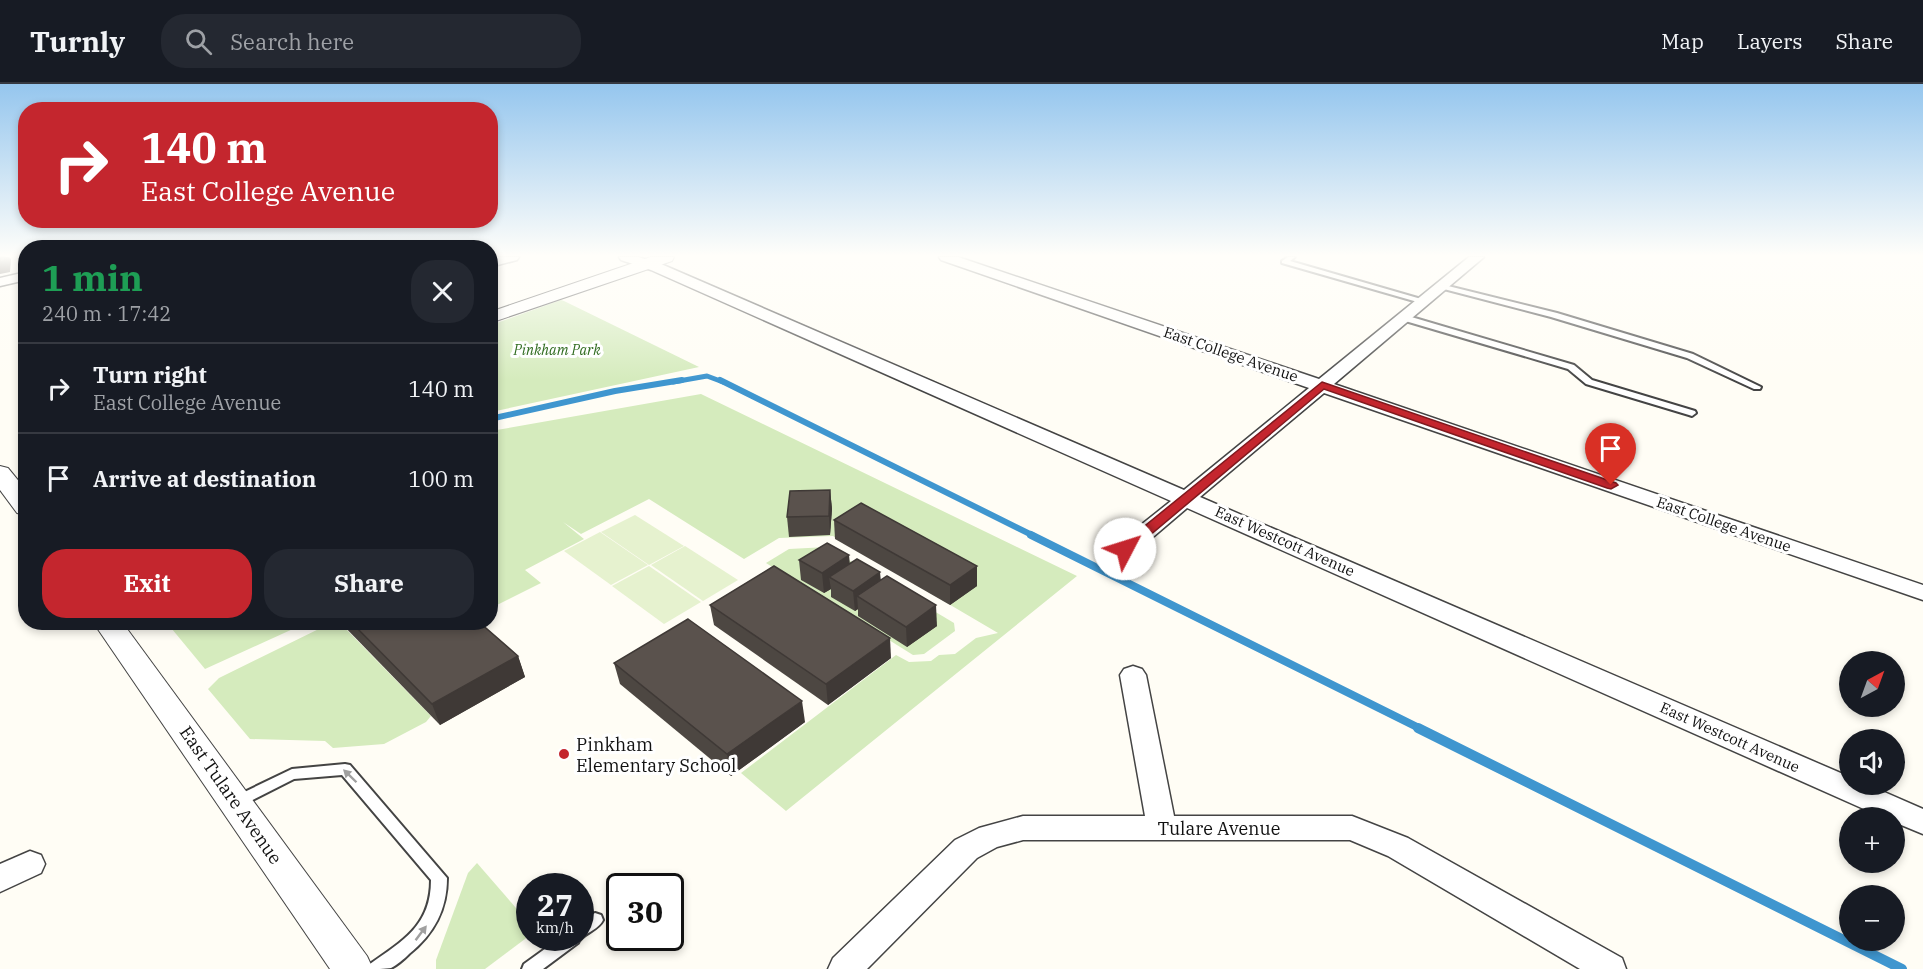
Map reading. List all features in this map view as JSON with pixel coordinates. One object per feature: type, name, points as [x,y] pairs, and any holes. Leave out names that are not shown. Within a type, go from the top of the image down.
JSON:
[{"type":"street","points":[[498,315],[540,298]]},
{"type":"street","name":"East Westcott Avenue","points":[[725,298],[1923,822]]},
{"type":"street","name":"East College Avenue","points":[[1069,298],[1923,593]]},
{"type":"street","points":[[1125,549],[1427,298]]},
{"type":"street","points":[[9,483],[18,496]]},
{"type":"street","name":"East Tulare Avenue","points":[[113,630],[353,969]]},
{"type":"street","points":[[1133,675],[1162,828]]},
{"type":"street","name":"Tulare Avenue","points":[[845,969],[966,849],[989,837],[1023,828],[1352,828],[1398,847],[1610,969]]},
{"type":"street","points":[[0,879],[30,864]]},
{"type":"lane","points":[[1414,298],[1424,301]]},
{"type":"lane","points":[[1489,298],[1586,324],[1690,356],[1756,387]]},
{"type":"lane","points":[[1404,318],[1571,367],[1589,382],[1692,413]]},
{"type":"lane","points":[[236,803],[292,774],[345,769],[439,878],[440,890],[437,902],[426,929],[414,943],[376,969]]},
{"type":"lane","points":[[530,969],[554,951]]},
{"type":"green space","name":"Pinkham Park","points":[[561,300],[699,367],[498,410],[498,322]]},
{"type":"green space","points":[[701,394],[1077,576],[786,811],[741,773],[896,655],[909,662],[931,661],[939,655],[955,654],[976,638],[998,633],[833,536],[779,538],[744,559],[649,499],[581,534],[563,522],[584,539],[525,570],[541,583],[498,604],[498,430]]},
{"type":"green space","points":[[635,515],[684,546],[649,565],[601,532]]},
{"type":"green space","points":[[600,532],[648,565],[611,585],[564,551]]},
{"type":"green space","points":[[685,546],[738,580],[703,601],[651,565]]},
{"type":"green space","points":[[827,547],[954,623],[955,631],[924,654],[913,655],[766,563],[789,549]]},
{"type":"green space","points":[[649,566],[701,602],[664,624],[612,586]]},
{"type":"green space","points":[[173,630],[291,630],[205,669]]},
{"type":"green space","points":[[317,630],[347,630],[431,716],[426,722],[384,744],[333,748],[325,741],[250,739],[208,689],[219,678]]},
{"type":"green space","points":[[477,863],[516,908],[516,946],[485,969],[436,969],[436,960],[468,873]]},
{"type":"building","points":[[830,490],[829,516],[787,517],[790,491]]},
{"type":"building","points":[[861,503],[977,566],[950,585],[834,520]]},
{"type":"building","points":[[827,543],[849,555],[822,573],[799,560]]},
{"type":"building","points":[[857,559],[880,572],[853,591],[829,577]]},
{"type":"building","points":[[774,566],[890,638],[826,684],[710,605]]},
{"type":"building","points":[[887,576],[936,605],[906,627],[857,596]]},
{"type":"building","points":[[688,619],[802,701],[727,754],[614,663]]},
{"type":"building","points":[[359,630],[488,630],[518,656],[432,704]]},
{"type":"waterway","points":[[673,382],[707,376],[723,382]]},
{"type":"waterway","points":[[498,417],[615,391],[682,380]]},
{"type":"waterway","points":[[720,380],[1034,536]]},
{"type":"waterway","points":[[1031,535],[1421,729]]},
{"type":"waterway","points":[[1418,728],[1902,969]]},
{"type":"place","name":"Pinkham Elementary School","points":[[564,754]]},
{"type":"route","points":[[1125,549],[1322,385],[1611,485]]}]
